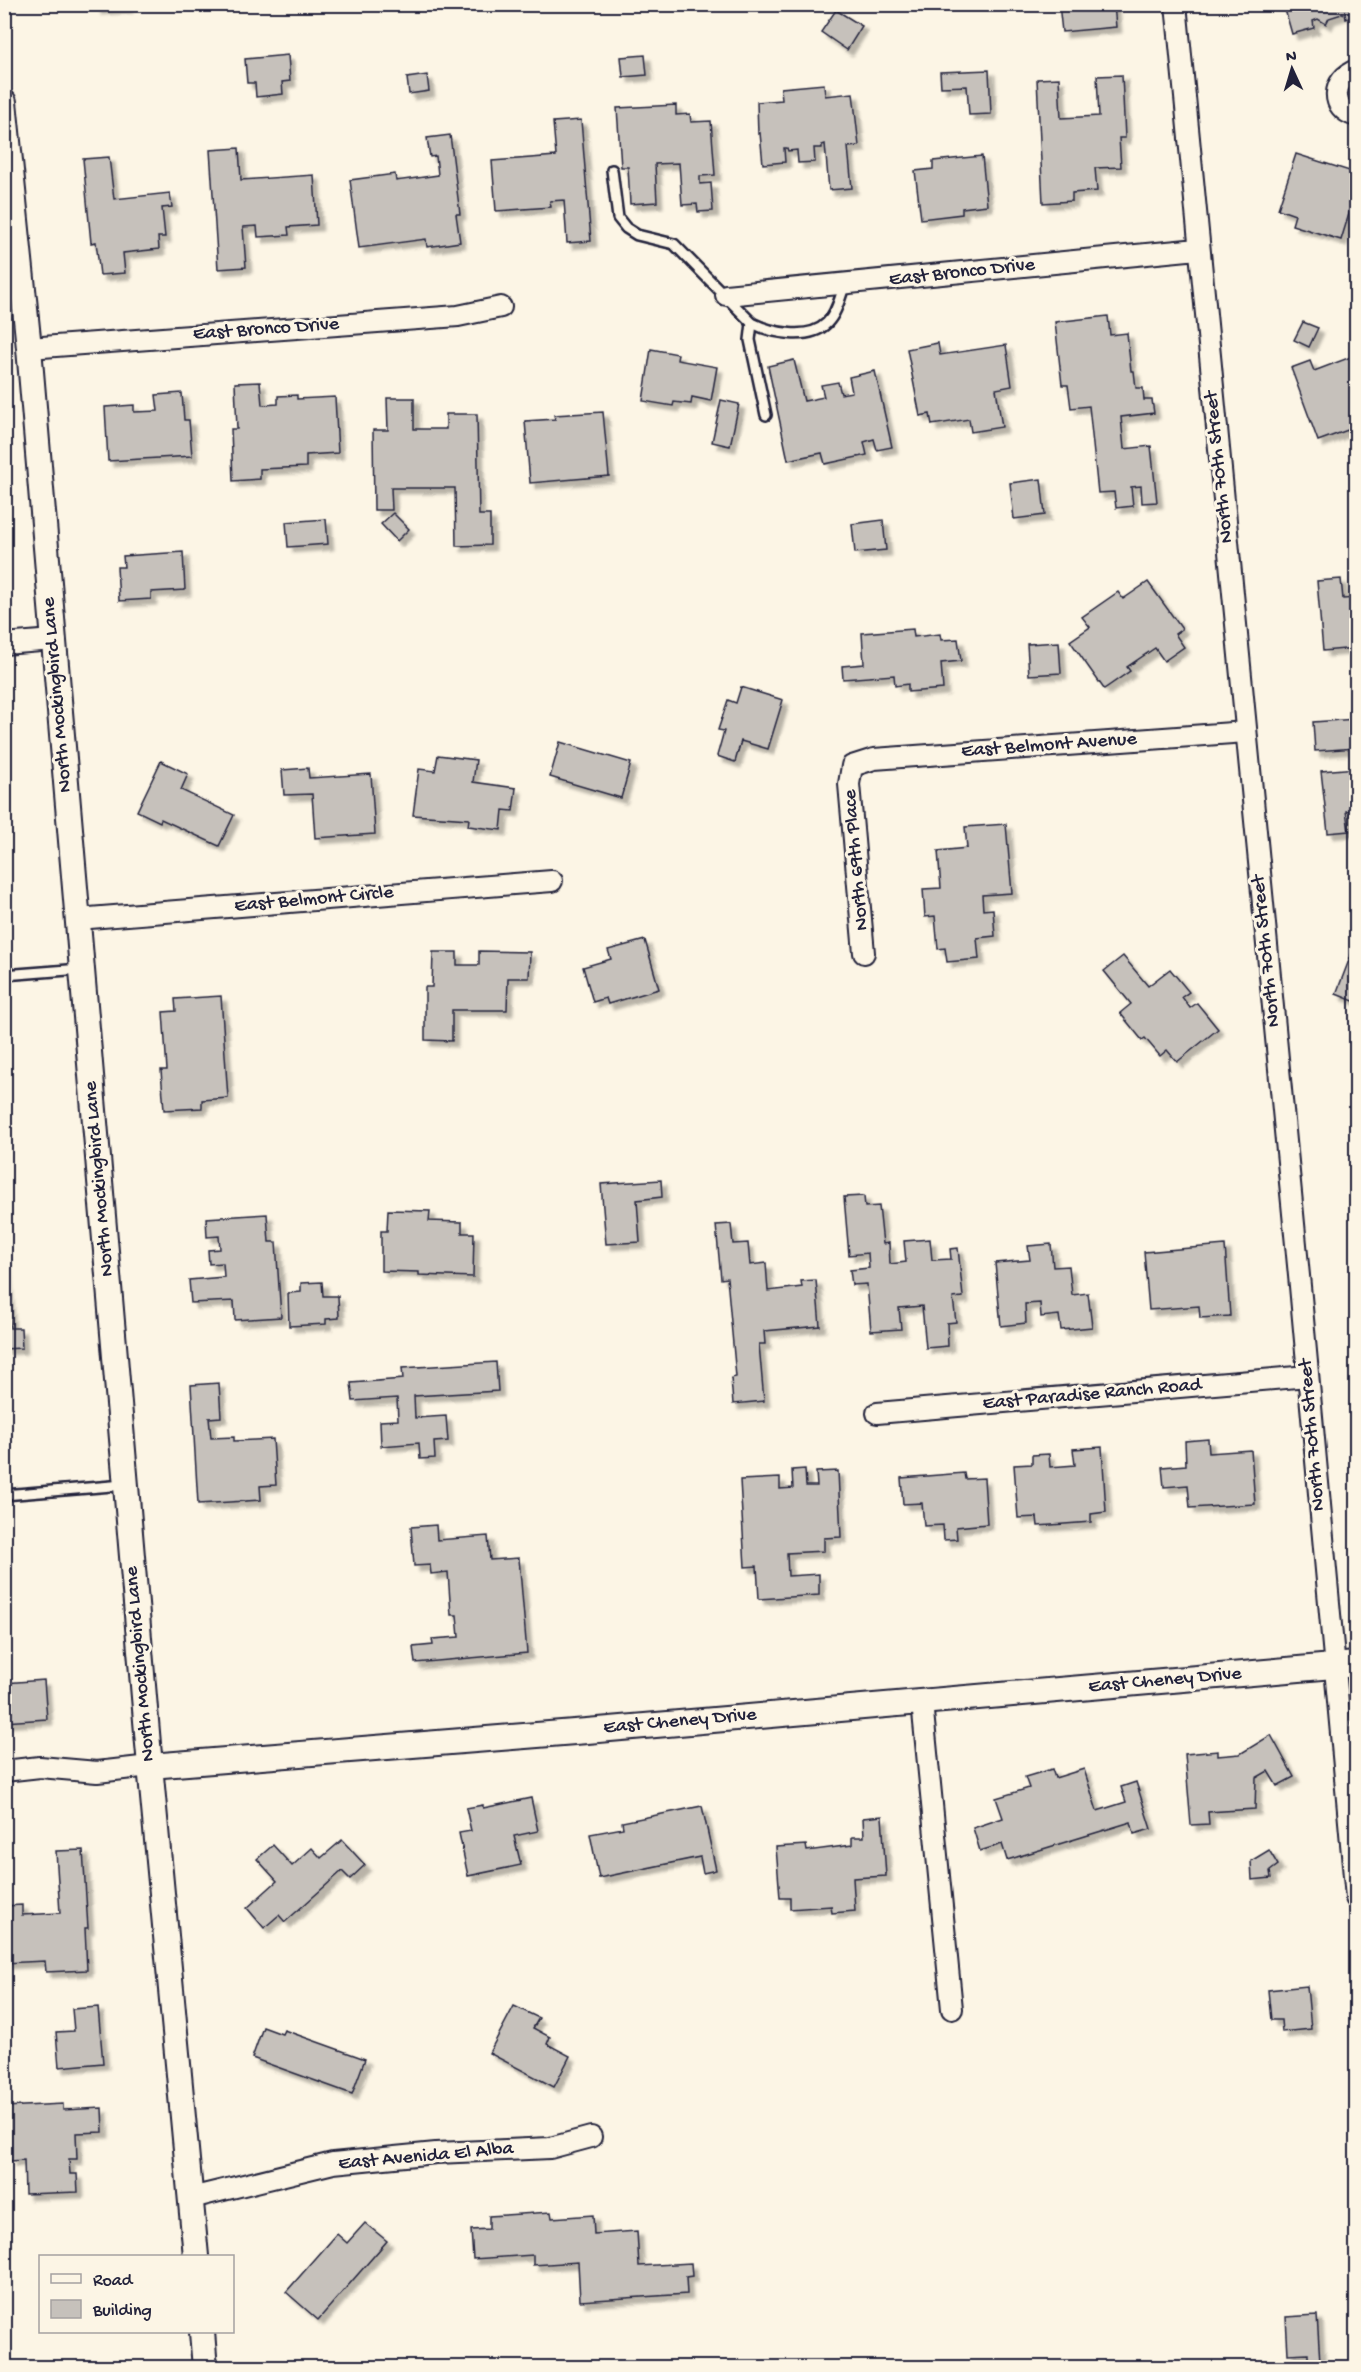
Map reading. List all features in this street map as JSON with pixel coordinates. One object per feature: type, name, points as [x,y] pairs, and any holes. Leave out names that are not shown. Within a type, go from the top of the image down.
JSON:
[{"type":"street","name":"North 70th Street","points":[[1176,4],[1308,1376],[1346,1665],[1356,1898]]},
{"type":"street","points":[[1356,70],[1343,77],[1337,91],[1340,106],[1346,112],[1356,116]]},
{"type":"street","name":"North Mockingbird Lane","points":[[4,102],[29,348],[150,1766],[196,2255]]},
{"type":"street","name":"East Bronco Drive","points":[[726,295],[1198,249]]},
{"type":"street","name":"East Bronco Drive","points":[[29,348],[458,316],[501,307]]},
{"type":"street","points":[[4,644],[53,640]]},
{"type":"street","name":"East Belmont Avenue","points":[[852,766],[874,759],[1246,732]]},
{"type":"street","name":"North 69th Place","points":[[852,766],[849,784],[864,953]]},
{"type":"street","name":"East Belmont Circle","points":[[77,919],[552,881]]},
{"type":"street","name":"East Paradise Ranch Road","points":[[877,1413],[1308,1376]]},
{"type":"street","name":"East Cheney Drive","points":[[4,1771],[40,1767],[97,1772],[1346,1665]]},
{"type":"street","points":[[922,1702],[952,2010]]},
{"type":"street","name":"East Avenida El Alba","points":[[191,2198],[228,2191],[333,2163],[436,2153],[550,2148],[591,2137]]},
{"type":"street","points":[[202,2333],[205,2367]]},
{"type":"lane","points":[[612,170],[618,218],[626,228],[637,235],[674,244],[752,323],[766,330],[808,333],[818,329],[827,323],[836,310],[844,284]]},
{"type":"lane","points":[[752,323],[750,340],[766,415]]},
{"type":"lane","points":[[4,975],[81,969]]},
{"type":"lane","points":[[4,1495],[126,1485]]},
{"type":"building","points":[[95,4],[127,4],[127,7],[96,9]]},
{"type":"building","points":[[1059,4],[1114,4],[1116,27],[1062,32]]},
{"type":"building","points":[[1281,4],[1356,4],[1356,16],[1346,19],[1345,13],[1329,18],[1326,24],[1318,19],[1313,21],[1314,28],[1292,34],[1284,6],[1281,7]]},
{"type":"building","points":[[836,10],[862,26],[847,50],[821,32]]},
{"type":"building","points":[[288,55],[290,81],[282,82],[283,94],[256,97],[255,83],[247,83],[245,59]]},
{"type":"building","points":[[645,55],[647,75],[623,77],[621,57]]},
{"type":"building","points":[[989,70],[991,114],[969,115],[967,86],[941,87],[940,72]]},
{"type":"building","points":[[427,75],[429,91],[409,94],[407,78]]},
{"type":"building","points":[[1122,75],[1125,138],[1119,138],[1121,167],[1095,168],[1097,191],[1072,193],[1072,201],[1043,203],[1037,79],[1059,78],[1061,118],[1099,116],[1097,76]]},
{"type":"building","points":[[824,84],[825,96],[853,93],[859,146],[848,147],[852,188],[829,190],[825,144],[822,148],[814,148],[815,162],[798,163],[797,150],[788,151],[784,148],[785,162],[763,164],[760,133],[758,134],[757,102],[782,100],[781,88]]},
{"type":"building","points":[[676,105],[676,115],[690,114],[691,122],[711,121],[715,175],[700,176],[700,184],[711,183],[713,211],[698,212],[697,204],[682,205],[679,163],[655,164],[657,202],[630,204],[628,167],[621,167],[617,108]]},
{"type":"building","points":[[581,120],[591,241],[567,243],[564,200],[550,201],[551,207],[496,211],[492,161],[556,156],[553,122]]},
{"type":"building","points":[[450,135],[460,214],[456,214],[460,242],[427,247],[426,239],[359,248],[350,180],[395,174],[396,181],[438,175],[436,156],[430,157],[427,138]]},
{"type":"building","points":[[239,148],[241,180],[314,175],[317,225],[288,227],[289,235],[258,237],[257,226],[243,227],[246,267],[218,269],[210,150]]},
{"type":"building","points":[[1296,154],[1356,173],[1356,206],[1352,204],[1341,240],[1292,225],[1295,215],[1278,209]]},
{"type":"building","points":[[982,156],[987,205],[962,208],[962,214],[921,219],[915,171],[933,169],[933,161]]},
{"type":"building","points":[[109,157],[114,199],[170,193],[172,207],[162,208],[165,237],[158,237],[159,249],[123,253],[125,273],[100,275],[96,242],[91,243],[83,159]]},
{"type":"building","points":[[1108,316],[1110,335],[1127,333],[1131,371],[1134,371],[1136,388],[1143,388],[1144,400],[1152,400],[1154,413],[1121,417],[1124,449],[1151,446],[1157,502],[1142,503],[1141,486],[1131,487],[1133,506],[1116,508],[1114,492],[1098,493],[1089,406],[1071,408],[1068,385],[1062,385],[1055,322]]},
{"type":"building","points":[[1303,322],[1318,328],[1309,347],[1294,340]]},
{"type":"building","points":[[938,343],[940,355],[1006,345],[1012,386],[996,389],[1002,427],[971,432],[969,419],[932,425],[930,414],[920,416],[907,349]]},
{"type":"building","points":[[651,349],[678,354],[677,360],[717,367],[711,401],[692,397],[691,404],[674,402],[673,406],[643,401]]},
{"type":"building","points":[[1356,355],[1356,427],[1318,441],[1291,368],[1310,361],[1314,371]]},
{"type":"building","points":[[794,360],[804,401],[824,397],[821,385],[838,382],[841,394],[852,392],[849,377],[875,371],[892,447],[877,450],[874,439],[864,442],[867,455],[825,464],[822,453],[788,460],[768,366]]},
{"type":"building","points":[[260,382],[262,405],[278,404],[278,396],[297,395],[297,399],[335,397],[338,453],[306,455],[306,467],[260,469],[260,479],[233,481],[231,429],[237,429],[235,383]]},
{"type":"building","points":[[182,393],[184,420],[189,420],[192,456],[108,461],[105,407],[134,405],[134,412],[158,411],[156,395]]},
{"type":"building","points":[[387,398],[414,398],[414,429],[446,429],[446,414],[477,414],[479,515],[490,515],[490,545],[456,546],[455,488],[391,488],[392,510],[374,510],[373,430],[388,430]]},
{"type":"building","points":[[721,400],[739,404],[730,446],[712,442]]},
{"type":"building","points":[[603,412],[609,476],[530,483],[525,421],[555,419],[554,415]]},
{"type":"building","points":[[1041,479],[1045,515],[1014,519],[1010,483]]},
{"type":"building","points":[[393,513],[409,529],[397,541],[381,524]]},
{"type":"building","points":[[326,519],[328,544],[288,547],[286,522]]},
{"type":"building","points":[[883,520],[886,550],[855,553],[852,524]]},
{"type":"building","points":[[183,552],[185,590],[151,592],[151,599],[119,601],[117,567],[124,567],[123,556]]},
{"type":"building","points":[[1341,579],[1343,599],[1356,598],[1356,648],[1323,651],[1317,581]]},
{"type":"building","points":[[1148,582],[1182,629],[1175,634],[1184,647],[1164,661],[1155,648],[1127,667],[1130,671],[1104,689],[1070,641],[1090,627],[1082,617],[1118,592],[1123,599]]},
{"type":"building","points":[[913,629],[914,637],[940,634],[941,640],[958,639],[961,661],[941,663],[943,689],[908,692],[908,684],[895,686],[894,675],[843,679],[842,666],[864,664],[862,633]]},
{"type":"building","points":[[1059,642],[1061,673],[1029,675],[1027,644]]},
{"type":"building","points":[[741,687],[783,700],[768,749],[741,741],[735,762],[717,756],[724,731],[718,730],[728,700],[736,703]]},
{"type":"building","points":[[1356,719],[1356,748],[1315,751],[1313,722]]},
{"type":"building","points":[[560,742],[631,763],[621,798],[550,777]]},
{"type":"building","points":[[438,755],[476,760],[473,782],[516,788],[513,811],[503,810],[501,830],[468,826],[469,819],[413,815],[419,769],[435,771]]},
{"type":"building","points":[[161,761],[188,774],[181,790],[234,815],[219,846],[161,819],[160,822],[137,811]]},
{"type":"building","points":[[308,768],[309,778],[371,774],[375,834],[315,838],[312,794],[284,795],[282,770]]},
{"type":"building","points":[[1356,768],[1356,810],[1346,811],[1349,831],[1328,833],[1321,771]]},
{"type":"building","points":[[1006,824],[1012,893],[982,895],[983,910],[993,909],[995,936],[977,938],[979,959],[947,962],[945,948],[938,949],[935,916],[925,917],[923,889],[941,888],[938,851],[967,848],[965,827]]},
{"type":"building","points":[[645,940],[659,989],[608,1004],[606,998],[593,1002],[583,967],[611,959],[608,950]]},
{"type":"building","points":[[1356,942],[1356,1002],[1336,994]]},
{"type":"building","points":[[479,951],[530,952],[529,978],[508,978],[507,1010],[452,1010],[452,1041],[425,1040],[425,987],[432,987],[433,952],[457,952],[457,965],[479,965]]},
{"type":"building","points":[[1123,956],[1148,986],[1170,969],[1189,992],[1182,997],[1190,1008],[1197,1003],[1218,1029],[1177,1062],[1167,1050],[1160,1056],[1145,1038],[1142,1040],[1120,1013],[1131,1004],[1104,971]]},
{"type":"building","points":[[221,996],[228,1098],[202,1100],[202,1108],[164,1110],[161,1070],[167,1070],[163,1012],[176,1011],[175,999]]},
{"type":"building","points":[[661,1180],[662,1197],[637,1200],[640,1242],[606,1244],[601,1184]]},
{"type":"building","points":[[864,1196],[865,1207],[879,1206],[883,1244],[889,1243],[890,1264],[906,1262],[904,1241],[930,1239],[932,1260],[951,1259],[950,1249],[958,1248],[963,1297],[953,1298],[956,1322],[947,1323],[948,1346],[926,1348],[922,1306],[899,1308],[901,1329],[871,1331],[867,1284],[852,1285],[850,1270],[869,1268],[868,1253],[849,1255],[844,1197]]},
{"type":"building","points":[[388,1210],[430,1211],[429,1221],[462,1222],[462,1233],[474,1233],[473,1277],[381,1271],[381,1231],[387,1231]]},
{"type":"building","points":[[267,1214],[269,1242],[276,1242],[281,1317],[235,1320],[234,1301],[191,1303],[189,1280],[224,1277],[223,1263],[209,1264],[208,1250],[220,1249],[219,1236],[207,1237],[206,1218]]},
{"type":"building","points":[[731,1224],[733,1244],[748,1243],[750,1265],[766,1263],[768,1291],[802,1287],[801,1281],[816,1280],[820,1326],[764,1331],[765,1344],[759,1344],[764,1401],[733,1404],[731,1378],[736,1377],[727,1278],[721,1279],[716,1225]]},
{"type":"building","points":[[4,1244],[10,1328],[21,1328],[22,1348],[4,1349]]},
{"type":"building","points":[[1051,1244],[1053,1267],[1069,1266],[1072,1295],[1088,1293],[1092,1327],[1061,1330],[1059,1315],[1041,1317],[1040,1303],[1025,1304],[1026,1323],[1001,1326],[995,1263],[1030,1260],[1028,1246]]},
{"type":"building","points":[[1225,1245],[1230,1316],[1200,1318],[1199,1306],[1149,1310],[1144,1252]]},
{"type":"building","points":[[322,1282],[323,1296],[338,1296],[339,1318],[326,1319],[326,1324],[289,1326],[288,1293],[301,1292],[301,1283]]},
{"type":"building","points":[[496,1362],[498,1391],[414,1396],[415,1418],[446,1416],[448,1441],[434,1442],[435,1458],[420,1459],[419,1443],[381,1446],[380,1421],[398,1420],[397,1398],[353,1401],[351,1383],[403,1379],[402,1368]]},
{"type":"building","points":[[219,1383],[221,1417],[209,1418],[211,1438],[234,1437],[234,1441],[273,1439],[276,1485],[260,1486],[261,1500],[198,1504],[191,1385]]},
{"type":"building","points":[[1208,1439],[1209,1453],[1251,1450],[1255,1504],[1190,1508],[1188,1485],[1164,1487],[1162,1467],[1186,1465],[1185,1441]]},
{"type":"building","points":[[1102,1447],[1106,1512],[1091,1514],[1091,1522],[1038,1526],[1037,1517],[1018,1518],[1014,1465],[1032,1464],[1032,1455],[1049,1454],[1050,1467],[1075,1465],[1073,1449]]},
{"type":"building","points":[[805,1469],[806,1486],[817,1486],[816,1472],[838,1471],[841,1537],[824,1538],[824,1551],[787,1553],[788,1576],[819,1574],[819,1595],[759,1599],[757,1566],[745,1567],[740,1480],[780,1478],[780,1489],[793,1488],[792,1470]]},
{"type":"building","points":[[964,1473],[965,1479],[984,1478],[987,1524],[956,1527],[957,1539],[944,1540],[943,1525],[924,1526],[922,1503],[903,1504],[901,1478]]},
{"type":"building","points":[[436,1525],[437,1540],[488,1536],[490,1560],[519,1558],[527,1653],[415,1663],[413,1647],[433,1645],[432,1639],[459,1637],[457,1615],[451,1615],[448,1572],[431,1574],[430,1565],[414,1566],[411,1527]]},
{"type":"building","points":[[44,1680],[47,1719],[4,1722],[4,1683]]},
{"type":"building","points":[[1271,1735],[1294,1777],[1277,1786],[1268,1771],[1256,1778],[1255,1809],[1208,1812],[1209,1824],[1191,1825],[1185,1754],[1218,1751],[1218,1756],[1240,1754]]},
{"type":"building","points":[[1052,1769],[1055,1778],[1084,1769],[1097,1811],[1126,1802],[1121,1787],[1136,1782],[1151,1829],[1134,1834],[1131,1822],[1007,1860],[1002,1844],[980,1851],[973,1828],[1003,1818],[996,1798],[1029,1788],[1025,1777]]},
{"type":"building","points":[[531,1798],[538,1831],[514,1836],[521,1865],[468,1876],[459,1833],[471,1831],[466,1808],[483,1805],[483,1808]]},
{"type":"building","points":[[702,1806],[716,1870],[703,1873],[700,1857],[599,1878],[590,1834],[623,1828],[622,1822]]},
{"type":"building","points":[[882,1816],[886,1876],[853,1878],[855,1911],[832,1913],[831,1906],[790,1909],[790,1898],[780,1898],[776,1847],[806,1845],[807,1851],[852,1845],[852,1837],[864,1837],[863,1818]]},
{"type":"building","points":[[342,1840],[365,1865],[350,1879],[342,1871],[285,1922],[279,1915],[264,1928],[247,1908],[277,1881],[257,1859],[273,1845],[292,1866],[312,1848],[321,1858]]},
{"type":"building","points":[[83,1850],[88,1928],[85,1928],[87,1970],[46,1972],[45,1961],[4,1963],[4,1906],[22,1905],[22,1915],[60,1913],[56,1851]]},
{"type":"building","points":[[1269,1850],[1278,1865],[1270,1871],[1271,1878],[1252,1880],[1251,1861]]},
{"type":"building","points":[[1307,1986],[1311,2029],[1282,2032],[1281,2020],[1271,2020],[1268,1990]]},
{"type":"building","points":[[514,2006],[539,2018],[533,2028],[550,2037],[547,2044],[570,2056],[554,2087],[489,2053]]},
{"type":"building","points":[[98,2007],[103,2063],[59,2067],[56,2032],[74,2031],[72,2009]]},
{"type":"building","points":[[263,2027],[282,2034],[284,2030],[365,2059],[352,2094],[252,2058]]},
{"type":"building","points":[[63,2104],[63,2110],[102,2108],[103,2132],[76,2133],[77,2159],[69,2159],[70,2174],[77,2174],[78,2192],[25,2194],[24,2160],[10,2161],[9,2139],[4,2139],[4,2107]]},
{"type":"building","points":[[551,2212],[552,2218],[593,2215],[594,2234],[637,2231],[639,2266],[691,2263],[692,2276],[686,2277],[687,2294],[580,2301],[578,2262],[533,2265],[533,2255],[473,2259],[471,2230],[489,2229],[489,2216]]},
{"type":"building","points":[[365,2223],[387,2241],[318,2320],[286,2292],[337,2234],[347,2243]]},
{"type":"building","points":[[1317,2315],[1320,2362],[1308,2362],[1308,2353],[1288,2354],[1286,2317]]}]
